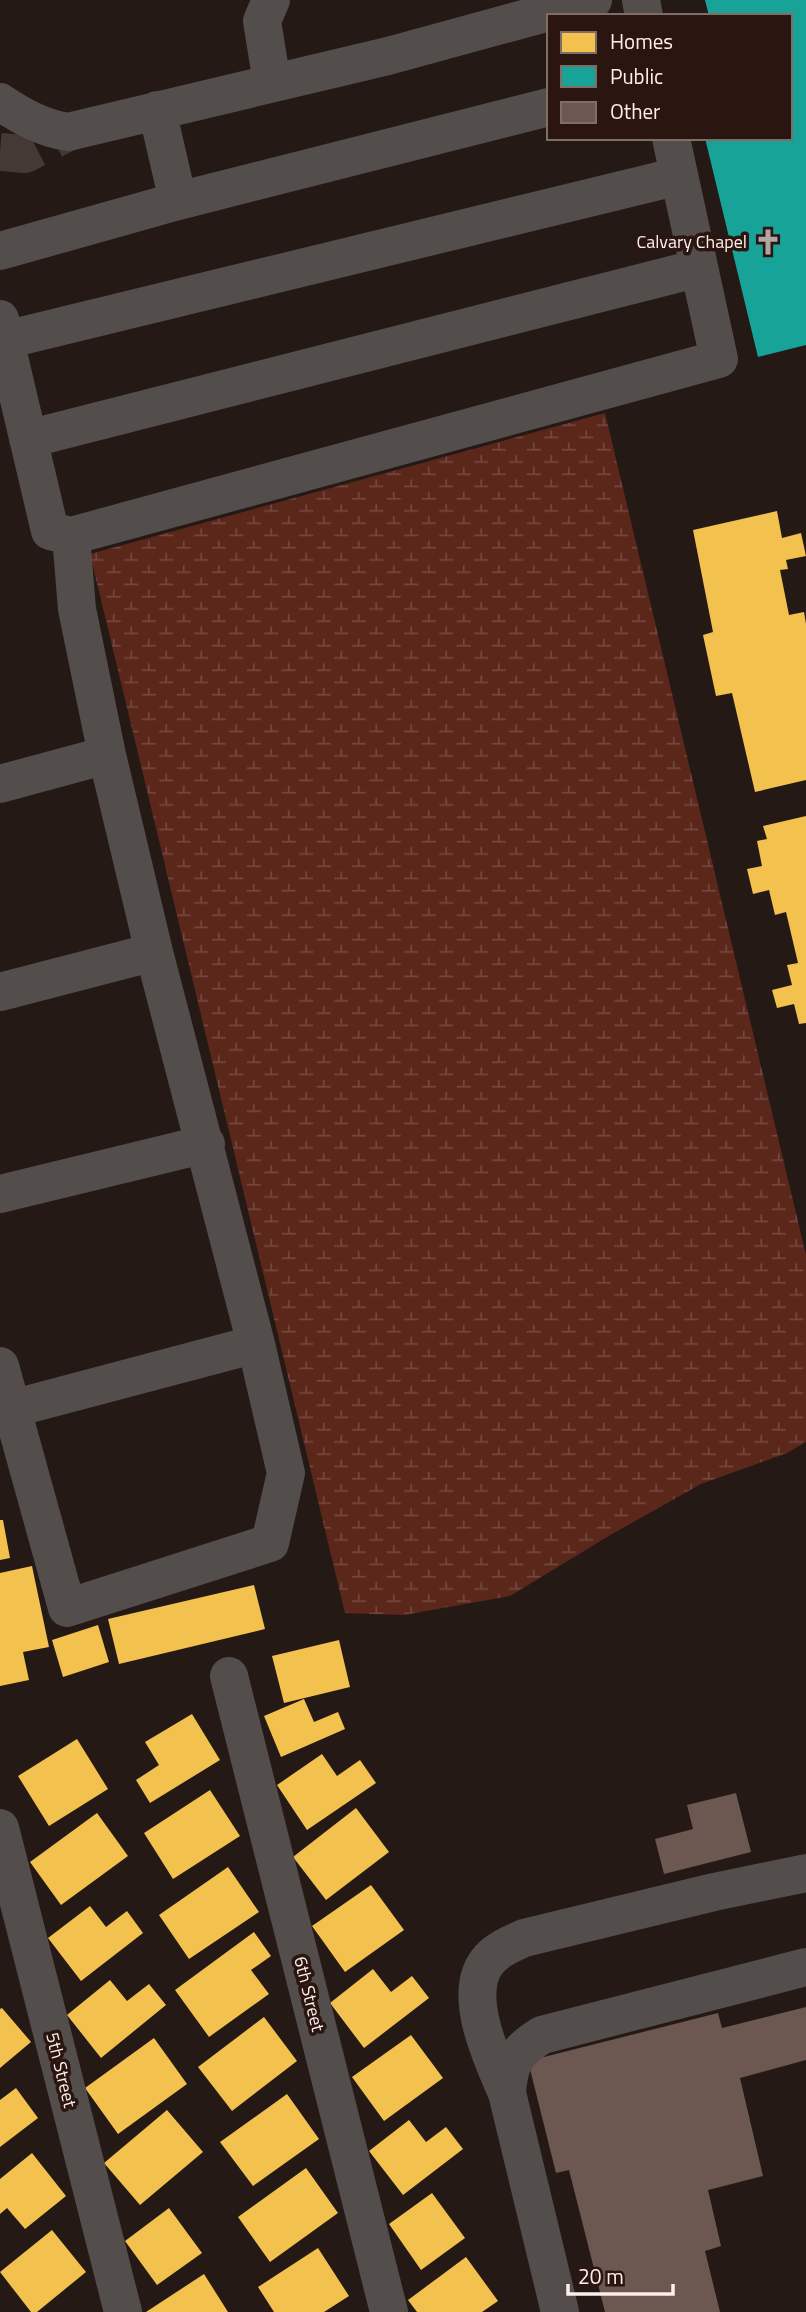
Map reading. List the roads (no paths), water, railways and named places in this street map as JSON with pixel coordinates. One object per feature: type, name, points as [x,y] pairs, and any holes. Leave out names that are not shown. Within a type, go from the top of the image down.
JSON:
[{"type":"street","points":[[271,0],[262,21],[272,83]]},
{"type":"street","points":[[0,102],[19,115],[49,129],[68,132],[388,56],[593,0]]},
{"type":"street","points":[[0,251],[178,201],[547,108]]},
{"type":"street","points":[[157,110],[178,201]]},
{"type":"street","points":[[671,140],[719,359],[71,536],[50,531],[3,330],[679,176]]},
{"type":"street","points":[[28,439],[699,268]]},
{"type":"street","points":[[0,1366],[66,1608],[270,1544],[286,1473],[107,755],[77,608],[71,536]]},
{"type":"street","points":[[0,784],[107,755]]},
{"type":"street","points":[[0,992],[155,951]]},
{"type":"street","points":[[0,1194],[206,1144]]},
{"type":"street","points":[[11,1409],[256,1344]]},
{"type":"street","name":"6th Street","points":[[229,1676],[389,2312]]},
{"type":"street","name":"5th Street","points":[[0,1828],[123,2312]]},
{"type":"street","points":[[560,2312],[507,2092],[484,2034],[477,1995],[480,1974],[488,1960],[524,1938],[714,1892],[806,1873]]},
{"type":"street","points":[[507,2092],[509,2072],[517,2053],[542,2035],[806,1967]]},
{"type":"tunnel","points":[[0,152],[25,154],[68,132]]},
{"type":"place","name":"Calvary Chapel","points":[[768,242]]}]
